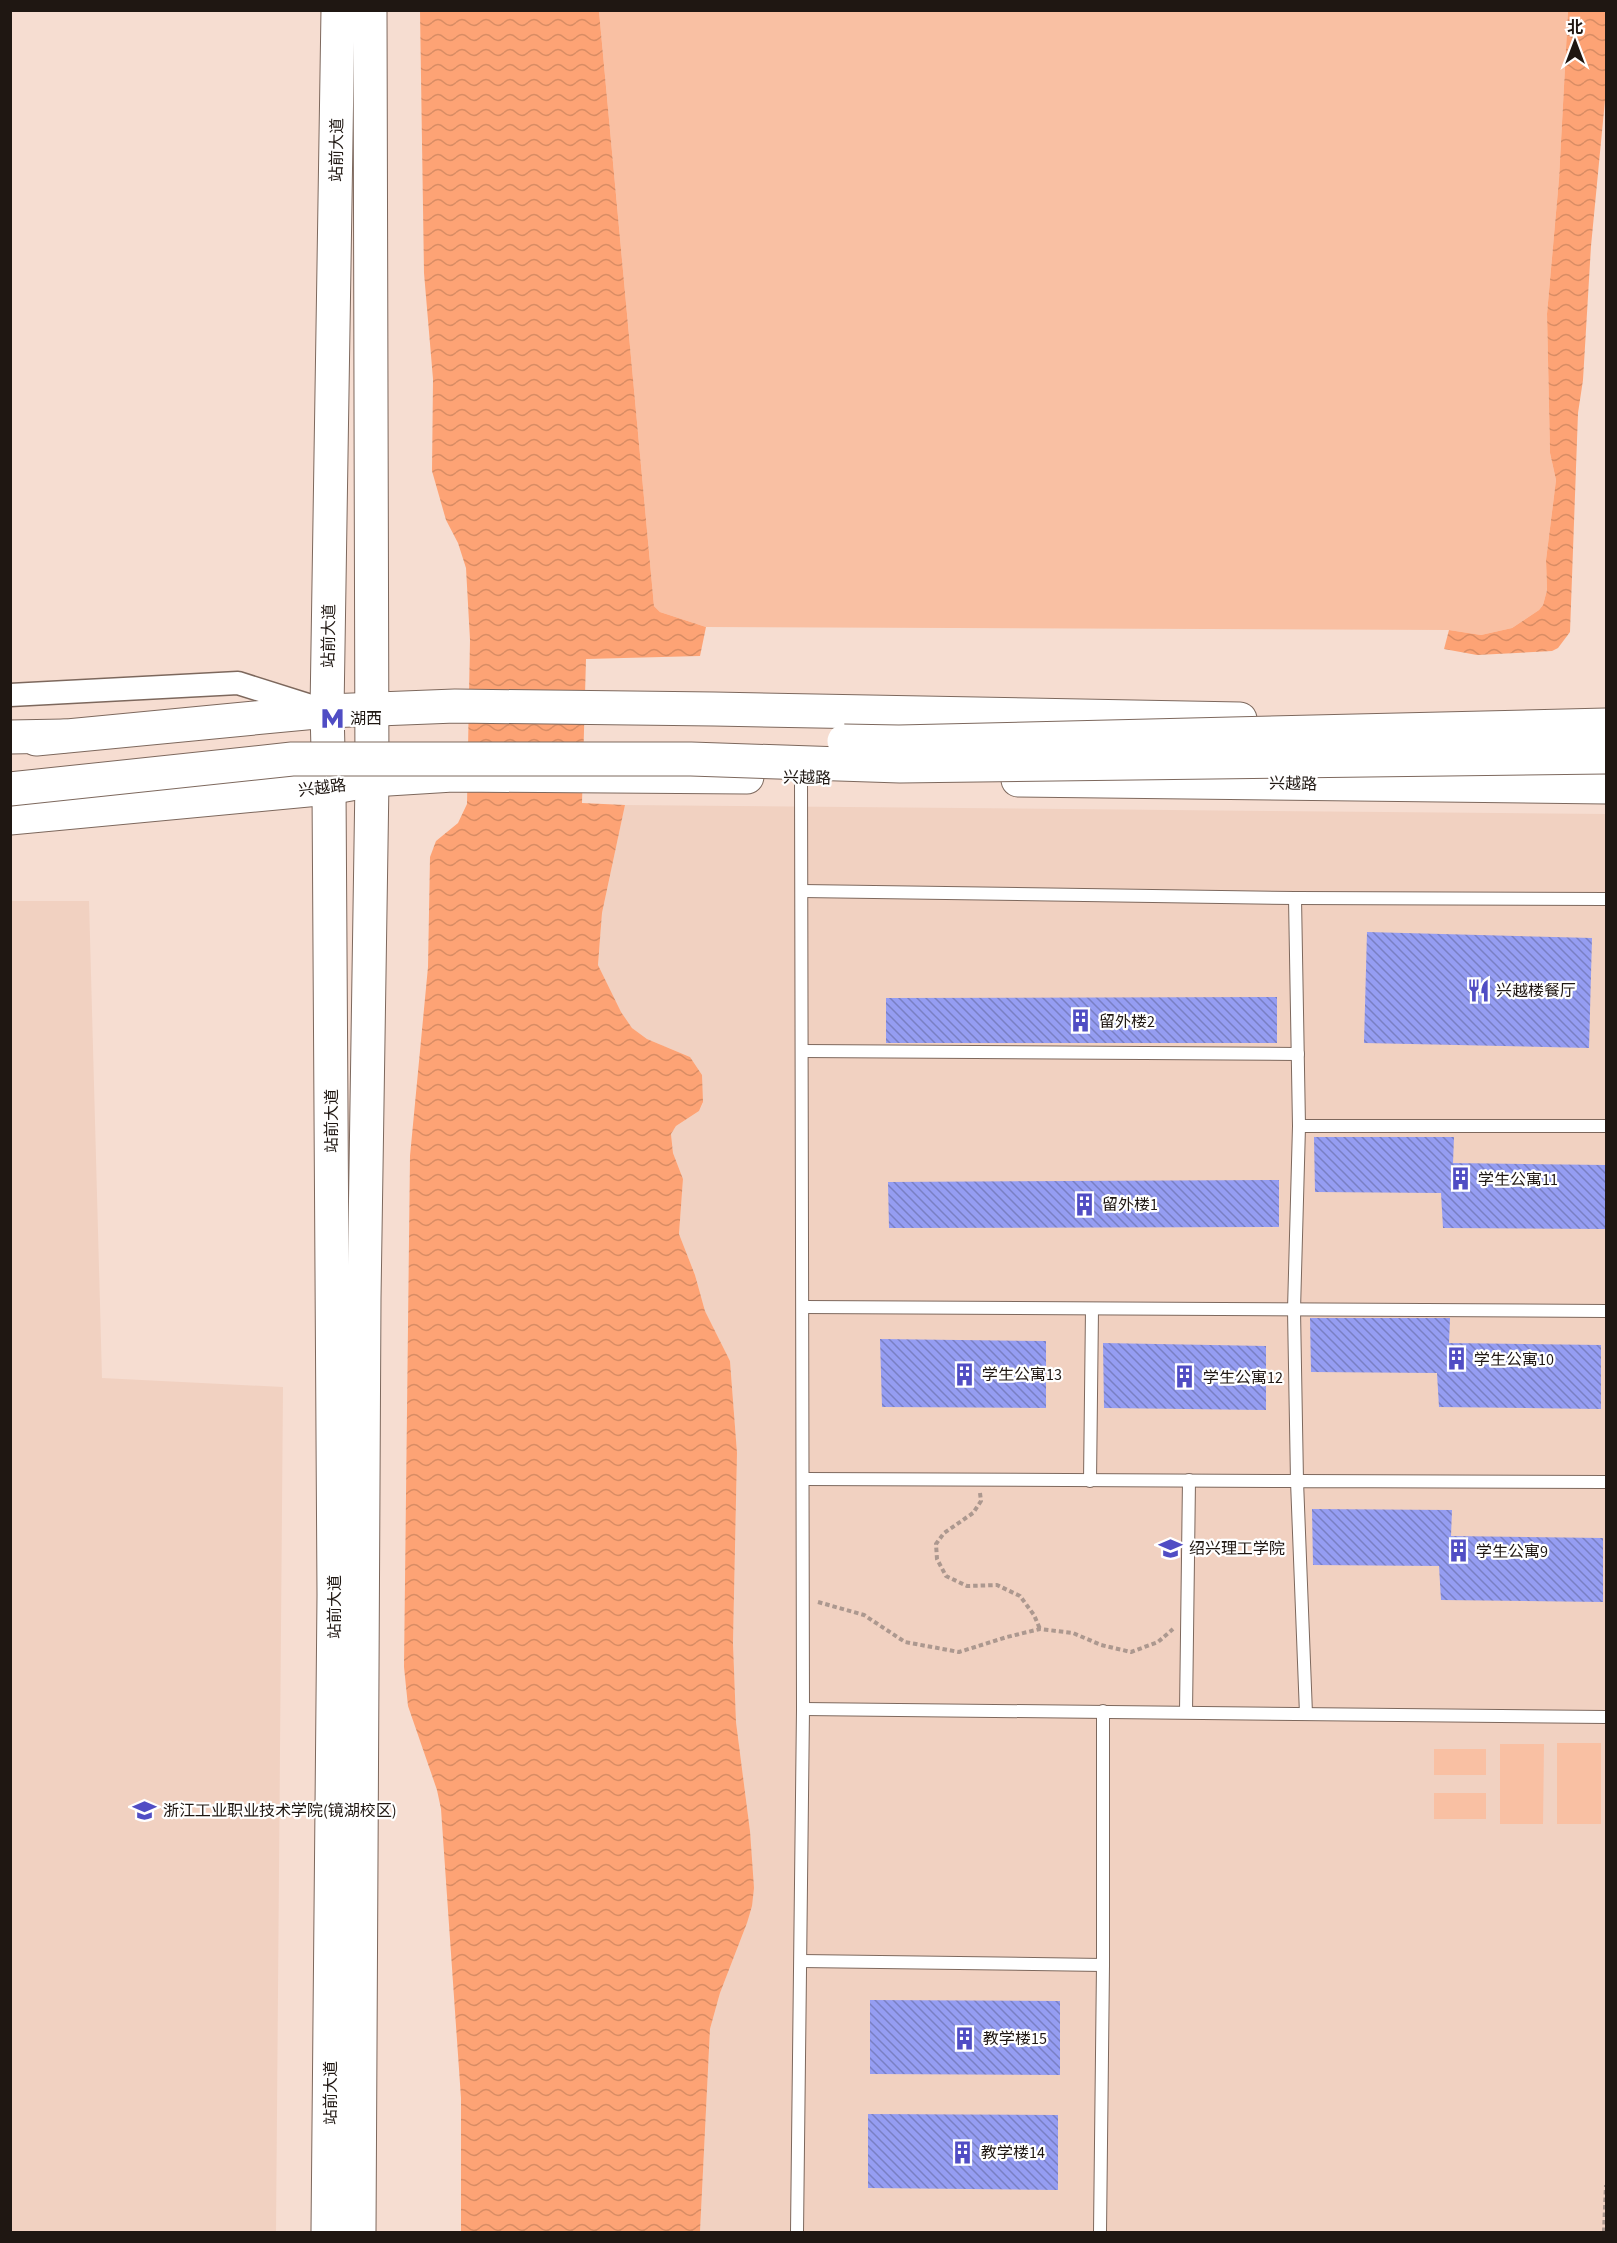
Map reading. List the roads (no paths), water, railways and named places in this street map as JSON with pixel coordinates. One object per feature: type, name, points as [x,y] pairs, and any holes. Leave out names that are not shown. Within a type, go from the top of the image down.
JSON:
[{"type":"main road","name":"站前大道","points":[[328,2232],[334,1595],[327,711],[338,10]]},
{"type":"main road","name":"站前大道","points":[[359,2232],[364,1298],[372,780],[370,10]]},
{"type":"main road","points":[[10,743],[327,711],[455,706],[714,708],[1606,726]]},
{"type":"main road","points":[[10,766],[286,739],[695,738],[899,742],[1606,726]]},
{"type":"main road","points":[[10,737],[64,736]]},
{"type":"main road","points":[[10,789],[292,759],[691,759],[900,766],[1606,757]]},
{"type":"main road","name":"兴越路","points":[[10,818],[329,788],[372,780],[453,775],[1606,787]]},
{"type":"street","points":[[10,695],[238,683],[327,711]]},
{"type":"lane","points":[[797,2232],[803,1709],[801,777]]},
{"type":"lane","points":[[802,891],[1295,898],[1606,899]]},
{"type":"lane","points":[[1295,898],[1299,1126],[1294,1310],[1297,1482],[1306,1714]]},
{"type":"lane","points":[[802,1051],[1298,1054]]},
{"type":"lane","points":[[1299,1126],[1606,1126]]},
{"type":"lane","points":[[803,1307],[1606,1311]]},
{"type":"lane","points":[[1090,1481],[1092,1309]]},
{"type":"lane","points":[[803,1479],[1606,1482]]},
{"type":"lane","points":[[1186,1712],[1190,1480]]},
{"type":"lane","points":[[803,1709],[1606,1717]]},
{"type":"lane","points":[[1100,2232],[1103,1712]]},
{"type":"lane","points":[[801,1961],[1103,1965]]},
{"type":"water","points":[[420,11],[599,11],[654,606],[660,612],[706,627],[700,656],[586,659],[582,803],[625,805],[602,913],[598,965],[621,1012],[632,1028],[647,1039],[690,1057],[702,1075],[703,1102],[699,1111],[676,1126],[671,1134],[673,1153],[683,1179],[679,1234],[695,1275],[705,1311],[730,1361],[737,1453],[733,1643],[736,1722],[750,1831],[754,1888],[747,1923],[720,1993],[710,2029],[700,2232],[461,2232],[461,2098],[441,1809],[437,1790],[408,1706],[404,1667],[410,1156],[428,967],[430,857],[436,841],[458,823],[467,804],[470,640],[466,568],[458,543],[446,520],[432,471],[433,379],[424,273]]},
{"type":"water","points":[[1568,11],[1606,11],[1606,90],[1591,246],[1583,380],[1578,413],[1570,632],[1558,648],[1552,651],[1477,655],[1444,649],[1449,630],[1481,635],[1512,628],[1539,610],[1543,605],[1547,590],[1546,560],[1556,480],[1550,453],[1547,314],[1559,179]]},
{"type":"place","name":"湖西","points":[[332,718]]},
{"type":"place","name":"兴越楼餐厅","points":[[1478,990]]},
{"type":"place","name":"留外楼2","points":[[1081,1021]]},
{"type":"place","name":"学生公寓11","points":[[1460,1179]]},
{"type":"place","name":"留外楼1","points":[[1084,1204]]},
{"type":"place","name":"学生公寓10","points":[[1456,1359]]},
{"type":"place","name":"学生公寓13","points":[[964,1374]]},
{"type":"place","name":"学生公寓12","points":[[1185,1377]]},
{"type":"place","name":"绍兴理工学院","points":[[1171,1548]]},
{"type":"place","name":"学生公寓9","points":[[1458,1551]]},
{"type":"place","name":"浙江工业职业技术学院(镜湖校区)","points":[[145,1810]]},
{"type":"place","name":"教学楼15","points":[[965,2038]]},
{"type":"place","name":"教学楼14","points":[[963,2152]]}]
